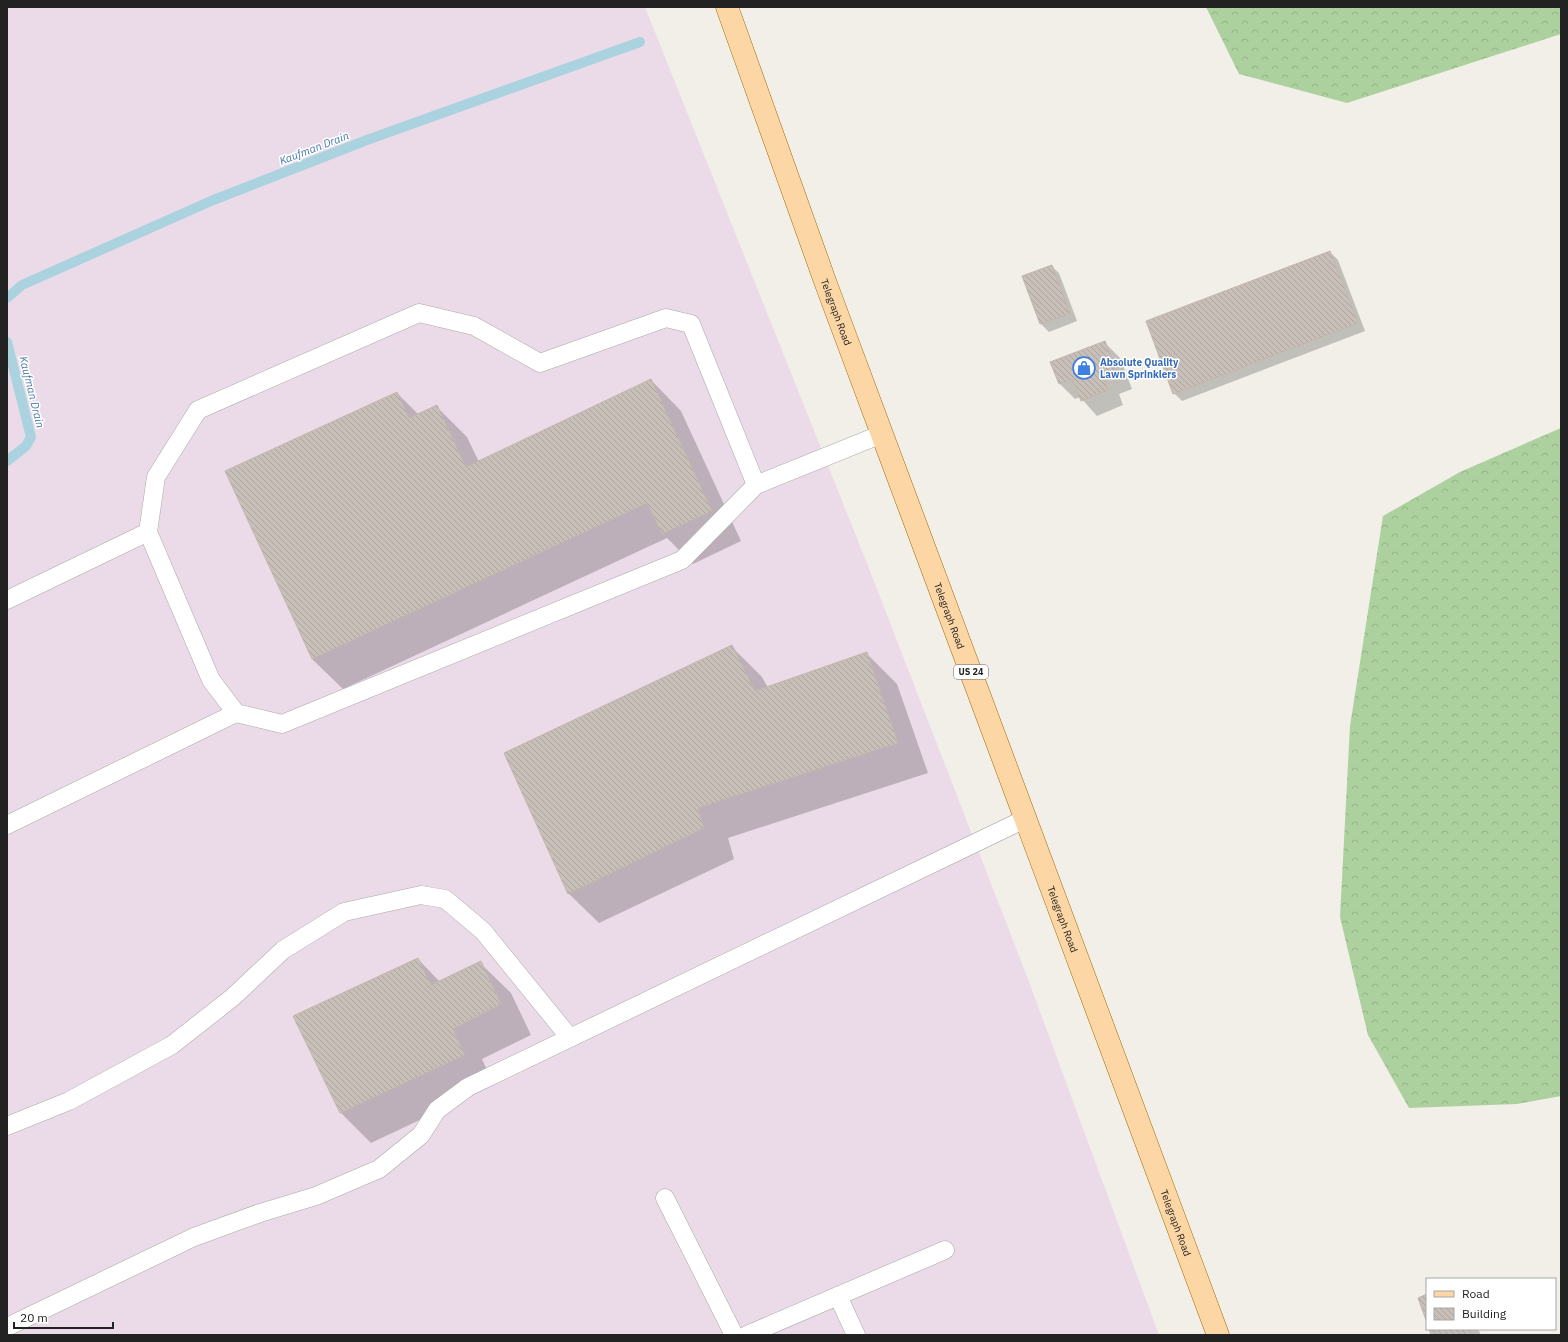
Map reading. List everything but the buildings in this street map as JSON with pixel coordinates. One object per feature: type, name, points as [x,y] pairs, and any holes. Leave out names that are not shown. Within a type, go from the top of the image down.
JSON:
[{"type":"main road","name":"Telegraph Road","points":[[727,7],[882,434],[1218,1335]]},
{"type":"lane","points":[[756,485],[691,324],[666,318],[540,363],[474,326],[419,313],[198,410],[156,478],[148,532],[211,680],[236,713],[282,724],[682,560],[756,485],[882,434]]},
{"type":"lane","points":[[7,600],[148,532]]},
{"type":"lane","points":[[7,825],[236,713]]},
{"type":"lane","points":[[7,1327],[194,1237],[260,1213],[316,1196],[378,1169],[421,1135],[437,1110],[468,1087],[1025,818]]},
{"type":"lane","points":[[7,1126],[69,1101],[172,1045],[233,997],[283,950],[344,912],[421,895],[445,899],[483,931],[570,1038]]},
{"type":"lane","points":[[665,1198],[734,1335]]},
{"type":"lane","points":[[747,1335],[945,1250]]},
{"type":"lane","points":[[838,1296],[856,1335]]},
{"type":"shaded area","points":[[7,7],[645,7],[870,571],[1028,979],[1159,1335],[7,1335]]},
{"type":"green space","points":[[1206,7],[1561,7],[1561,34],[1347,103],[1239,74]]},
{"type":"green space","points":[[1561,428],[1561,1096],[1517,1104],[1409,1108],[1368,1035],[1340,917],[1350,726],[1383,516],[1460,472]]},
{"type":"waterway","name":"Kaufman Drain","points":[[7,298],[22,285],[211,201],[367,140],[640,42]]},
{"type":"waterway","name":"Kaufman Drain","points":[[7,342],[31,437],[26,446],[7,461]]},
{"type":"place","name":"Absolute Quality Lawn Sprinklers","points":[[1084,368]]}]
